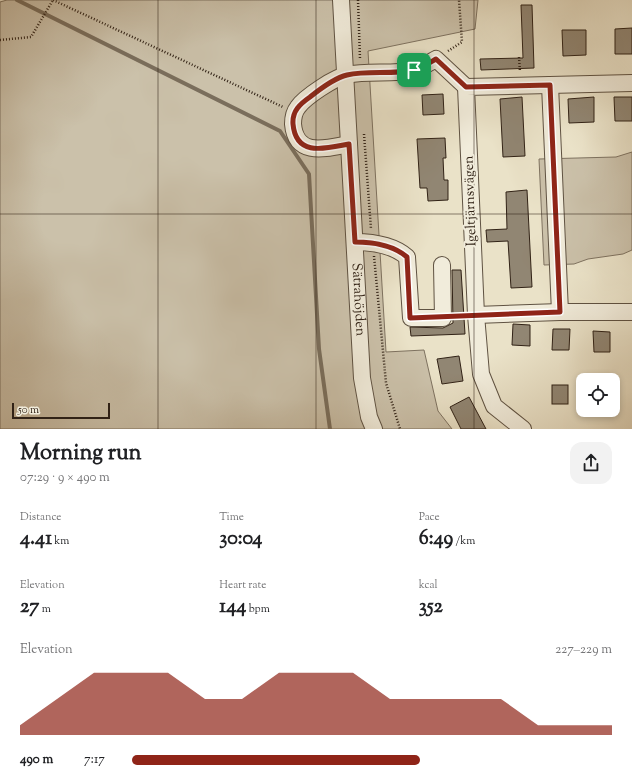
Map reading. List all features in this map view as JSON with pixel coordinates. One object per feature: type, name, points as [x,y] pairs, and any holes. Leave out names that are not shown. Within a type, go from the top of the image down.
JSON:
[{"type":"street","name":"Sätrahöjden","points":[[341,0],[353,75],[349,144],[362,378],[374,429]]},
{"type":"street","points":[[349,144],[322,149],[314,149],[306,146],[300,141],[294,130],[295,112],[299,105],[322,87],[353,75],[414,70],[436,59],[466,87],[632,83]]},
{"type":"street","points":[[550,85],[560,312]]},
{"type":"street","name":"Igeltjärnsvägen","points":[[466,87],[476,315],[481,374],[494,406],[523,429]]},
{"type":"street","points":[[355,242],[372,242],[400,251],[407,257],[410,318],[443,318],[442,265]]},
{"type":"street","points":[[476,315],[560,312],[632,312]]},
{"type":"path","points":[[0,40],[31,37],[53,0],[295,112]]},
{"type":"path","points":[[353,75],[358,0]]},
{"type":"path","points":[[436,59],[462,42],[460,0]]},
{"type":"path","points":[[364,128],[372,242],[386,383],[400,429]]},
{"type":"shaded area","points":[[7,0],[478,0],[475,29],[368,51],[386,352],[424,350],[438,411],[452,429],[0,429],[0,2]]},
{"type":"shaded area","points":[[632,152],[632,250],[623,254],[588,259],[574,264],[544,265],[539,159],[616,157]]},
{"type":"building","points":[[521,5],[532,5],[534,68],[481,70],[480,59],[523,58]]},
{"type":"building","points":[[632,28],[632,54],[615,54],[615,29]]},
{"type":"building","points":[[562,30],[586,30],[586,55],[563,56]]},
{"type":"building","points":[[443,94],[444,114],[423,115],[422,95]]},
{"type":"building","points":[[522,97],[525,156],[503,157],[500,99]]},
{"type":"building","points":[[594,97],[594,122],[569,123],[568,99]]},
{"type":"building","points":[[614,97],[632,97],[632,121],[615,121]]},
{"type":"building","points":[[445,138],[446,158],[443,158],[444,180],[448,180],[448,200],[428,201],[427,188],[420,188],[417,139]]},
{"type":"building","points":[[527,190],[532,287],[511,288],[508,241],[487,242],[486,230],[507,229],[506,192]]},
{"type":"building","points":[[452,270],[461,270],[465,334],[411,336],[410,327],[443,328],[453,323]]},
{"type":"building","points":[[513,324],[530,325],[530,346],[512,345]]},
{"type":"building","points":[[553,329],[570,329],[569,350],[552,350]]},
{"type":"building","points":[[593,331],[610,332],[610,352],[594,352]]},
{"type":"building","points":[[459,356],[463,381],[442,384],[437,359]]},
{"type":"building","points":[[552,385],[568,385],[568,404],[552,404]]},
{"type":"building","points":[[469,397],[486,429],[461,429],[450,407]]},
{"type":"waterway","points":[[17,0],[280,131],[309,174],[319,349],[330,429]]},
{"type":"route","points":[[436,59],[466,87],[550,85],[560,312],[476,315],[449,318],[410,318],[407,257],[400,251],[372,242],[355,242],[349,144],[322,149],[314,149],[306,146],[300,141],[294,130],[293,121],[295,112],[299,105],[322,87],[346,75],[414,70],[436,59]]}]
